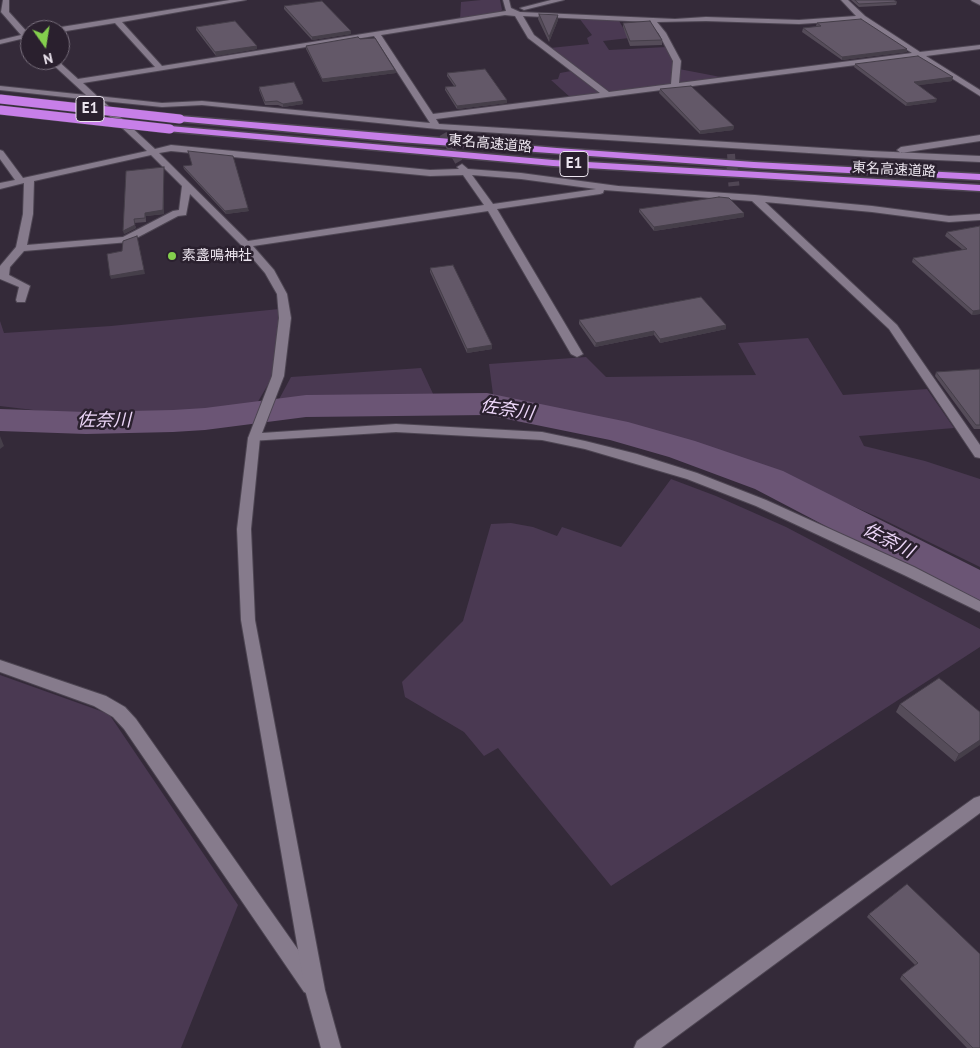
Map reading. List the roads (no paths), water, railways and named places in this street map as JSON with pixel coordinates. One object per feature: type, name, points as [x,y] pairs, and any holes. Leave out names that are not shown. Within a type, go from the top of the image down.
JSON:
[{"type":"highway","name":"東名高速道路","points":[[0,99],[399,139],[764,165],[980,177]]},
{"type":"highway","name":"東名高速道路","points":[[0,110],[170,129],[553,162],[754,176],[980,188]]},
{"type":"street","points":[[6,0],[5,12],[20,28]]},
{"type":"street","points":[[70,28],[243,0]]},
{"type":"street","points":[[506,0],[508,9],[517,13],[525,23],[531,36],[608,94]]},
{"type":"street","points":[[517,13],[524,8],[561,0]]},
{"type":"street","points":[[844,0],[862,18],[921,54],[980,94]]},
{"type":"street","points":[[974,0],[980,3]]},
{"type":"street","points":[[77,82],[505,13],[651,20],[800,22],[862,18]]},
{"type":"street","points":[[116,20],[161,69]]},
{"type":"street","points":[[651,20],[662,33],[676,61],[675,86]]},
{"type":"street","points":[[377,35],[443,134]]},
{"type":"street","points":[[0,42],[20,38]]},
{"type":"street","points":[[430,117],[980,47]]},
{"type":"street","points":[[63,70],[153,152],[246,244],[270,272],[282,294],[285,318],[278,376],[254,438],[244,529],[248,620],[315,990],[330,1048]]},
{"type":"street","points":[[0,88],[162,105],[202,103],[437,126],[731,150],[980,159]]},
{"type":"street","points":[[871,154],[980,138]]},
{"type":"street","points":[[955,141],[980,159]]},
{"type":"street","points":[[0,186],[171,148],[430,173],[463,168],[618,189],[734,196],[872,209],[949,219],[980,217]]},
{"type":"street","points":[[0,153],[24,180],[28,214],[21,248],[5,266],[3,276],[25,286],[21,300]]},
{"type":"street","points":[[463,168],[491,208],[577,354]]},
{"type":"street","points":[[21,248],[125,240],[176,213],[183,213],[187,185]]},
{"type":"street","points":[[734,186],[734,196]]},
{"type":"street","points":[[246,244],[618,189]]},
{"type":"street","points":[[755,198],[893,327],[980,454]]},
{"type":"street","points":[[254,438],[396,428],[542,436],[586,444],[675,471],[762,503],[909,571],[980,607]]},
{"type":"street","points":[[0,666],[100,701],[119,712],[130,724],[315,990]]},
{"type":"street","points":[[644,1048],[980,803]]},
{"type":"waterway","name":"佐奈川","points":[[0,420],[86,423],[173,421],[205,419],[306,406],[487,404],[615,430],[682,449],[769,480],[980,588]]},
{"type":"tunnel","points":[[443,134],[460,164]]},
{"type":"tunnel","points":[[731,154],[732,167]]},
{"type":"tunnel","points":[[732,166],[734,186]]},
{"type":"place","name":"素盞鳴神社","points":[[172,256]]}]
